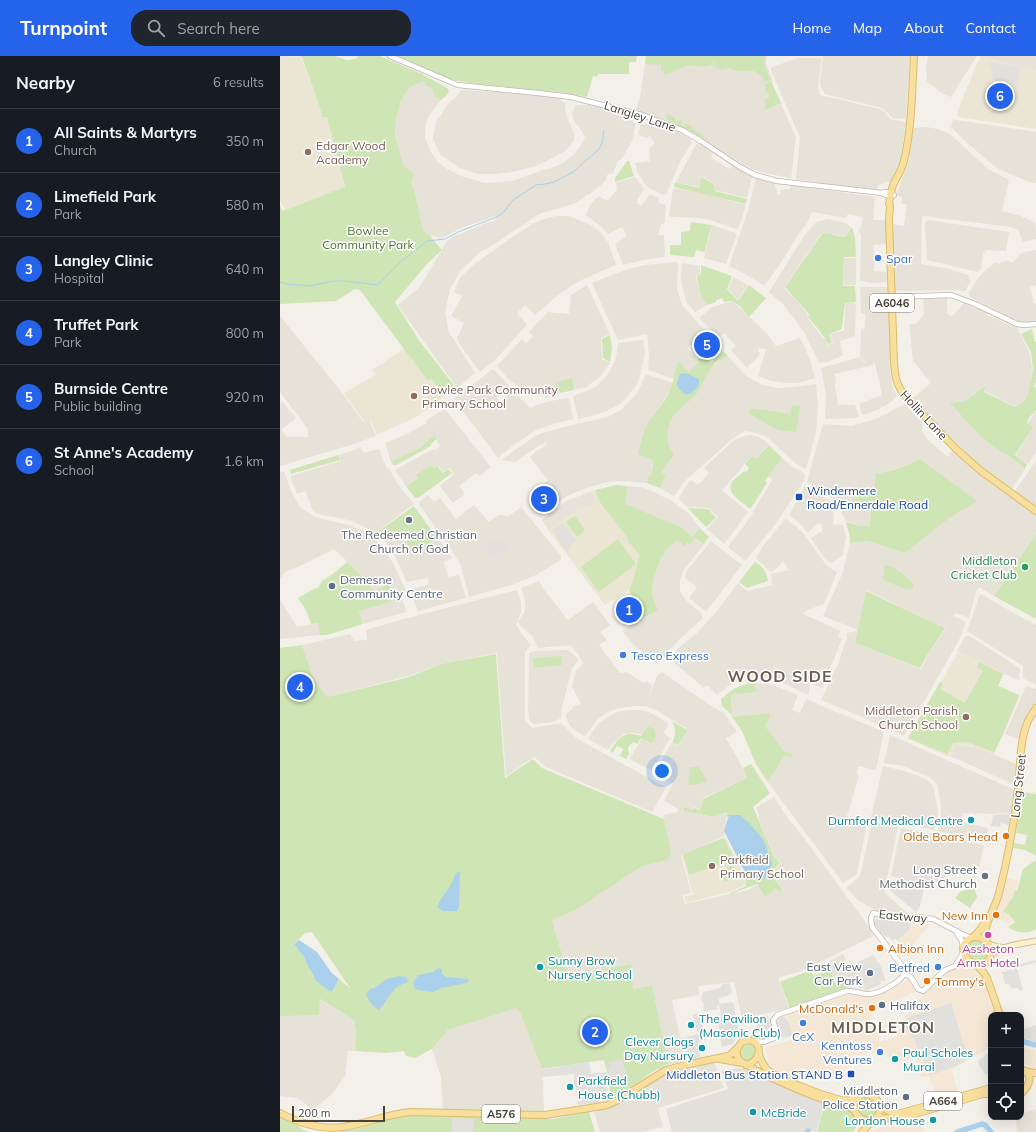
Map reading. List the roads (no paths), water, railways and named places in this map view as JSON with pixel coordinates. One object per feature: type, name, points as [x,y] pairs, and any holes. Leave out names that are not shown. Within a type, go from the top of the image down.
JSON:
[{"type":"main road","name":"Hollin Lane","points":[[914,56],[910,123],[904,161],[897,180],[894,183],[889,204],[894,374],[896,382],[900,390],[930,423],[976,467],[1036,511]]},
{"type":"main road","name":"Long Street","points":[[984,940],[984,933],[999,894],[1012,829],[1018,790],[1022,747],[1028,722],[1036,708]]},
{"type":"main road","name":"Long Street","points":[[971,938],[990,917]]},
{"type":"main road","points":[[999,1012],[986,978],[976,964],[968,960],[963,950],[965,942],[971,938],[978,937],[990,945],[1004,948]]},
{"type":"main road","points":[[976,964],[983,964],[990,957],[1004,948],[1036,941]]},
{"type":"main road","points":[[986,978],[992,950],[990,945]]},
{"type":"main road","name":"A576","points":[[280,1113],[302,1123],[332,1128],[351,1126],[394,1114],[410,1112],[530,1115],[552,1114],[607,1104],[625,1096],[666,1070],[730,1055],[744,1041],[754,1041]]},
{"type":"main road","points":[[754,1041],[758,1046],[764,1065],[768,1070],[777,1076],[807,1088],[847,1100],[861,1095]]},
{"type":"main road","points":[[737,1048],[737,1056],[744,1064],[752,1062],[759,1052]]},
{"type":"main road","name":"A576","points":[[716,1059],[723,1059],[744,1064],[805,1093],[844,1105],[856,1113]]},
{"type":"main road","points":[[1024,1069],[1036,1073]]},
{"type":"main road","points":[[1024,1070],[1030,1082],[1028,1087]]},
{"type":"main road","points":[[1024,1091],[1036,1080]]},
{"type":"main road","name":"A664","points":[[861,1095],[872,1095],[885,1109],[891,1112],[901,1113],[988,1089]]},
{"type":"main road","name":"A664","points":[[856,1113],[864,1120],[869,1121],[875,1119],[901,1118],[983,1094],[988,1094]]},
{"type":"main road","points":[[861,1095],[855,1102],[854,1106],[860,1120],[862,1131]]},
{"type":"main road","points":[[862,1131],[875,1119],[880,1111],[880,1104]]},
{"type":"street","name":"Langley Lane","points":[[390,56],[449,82],[572,97],[642,115],[682,130],[702,141],[740,167],[755,175],[777,182],[892,195]]},
{"type":"street","points":[[892,297],[951,296],[975,304],[1011,322],[1025,325],[1036,324]]},
{"type":"street","name":"Eastway","points":[[904,974],[904,968],[872,927],[871,918],[873,913],[885,916],[932,919],[971,938]]},
{"type":"street","points":[[954,930],[962,941],[963,950],[957,964]]},
{"type":"street","points":[[754,1041],[764,1042],[772,1040],[776,1036],[773,1021],[776,1015],[845,992],[856,991],[870,994],[875,993],[895,983],[902,978],[904,974],[911,976],[918,989],[923,991],[945,970],[968,960]]},
{"type":"street","points":[[759,1052],[761,1045],[764,1042]]},
{"type":"water","points":[[686,373],[699,379],[699,385],[691,393],[686,395],[678,388],[677,381],[680,374]]},
{"type":"water","points":[[729,815],[740,815],[763,839],[772,863],[768,875],[764,879],[757,879],[745,872],[724,831]]},
{"type":"water","points":[[460,871],[459,906],[457,911],[443,911],[437,907],[452,883],[455,874]]},
{"type":"water","points":[[299,940],[317,952],[331,972],[339,979],[332,992],[315,980],[304,957],[294,944]]},
{"type":"water","points":[[438,968],[442,969],[442,974],[446,977],[468,979],[469,982],[441,988],[433,992],[415,989],[413,983],[418,975],[433,972]]},
{"type":"water","points":[[400,976],[406,977],[409,982],[394,989],[379,1010],[371,1003],[366,994],[370,989],[376,987],[382,982]]},
{"type":"waterway","points":[[280,282],[310,286],[332,281],[378,285],[398,264],[427,241],[445,239],[458,232],[494,218],[503,213],[513,200],[536,185],[554,182],[573,172],[599,149],[602,143],[604,131]]},
{"type":"waterway","points":[[1024,1042],[1036,1045]]},
{"type":"waterway","points":[[957,1132],[982,1124],[985,1125],[991,1132]]},
{"type":"place","name":"St Anne's Academy","points":[[1000,96]]},
{"type":"place","name":"Edgar Wood Academy","points":[[308,152]]},
{"type":"place","name":"Spar","points":[[878,258]]},
{"type":"place","name":"Burnside Centre","points":[[707,345]]},
{"type":"place","name":"Bowlee Park Community Primary School","points":[[414,396]]},
{"type":"place","name":"Windermere Road/Ennerdale Road","points":[[799,497]]},
{"type":"place","name":"Langley Clinic","points":[[544,499]]},
{"type":"place","name":"The Redeemed Christian Church of God","points":[[409,520]]},
{"type":"place","name":"Middleton Cricket Club","points":[[1025,567]]},
{"type":"place","name":"Demesne Community Centre","points":[[332,586]]},
{"type":"place","name":"All Saints & Martyrs","points":[[629,610]]},
{"type":"place","name":"Tesco Express","points":[[623,655]]},
{"type":"place","name":"Truffet Park","points":[[300,687]]},
{"type":"place","name":"Middleton Parish Church School","points":[[966,717]]},
{"type":"place","name":"Durnford Medical Centre","points":[[971,820]]},
{"type":"place","name":"Olde Boars Head","points":[[1006,836]]},
{"type":"place","name":"Parkfield Primary School","points":[[712,866]]},
{"type":"place","name":"Long Street Methodist Church","points":[[985,876]]},
{"type":"place","name":"New Inn","points":[[996,915]]},
{"type":"place","name":"Assheton Arms Hotel","points":[[988,935]]},
{"type":"place","name":"Albion Inn","points":[[880,948]]},
{"type":"place","name":"Sunny Brow Nursery School","points":[[540,967]]},
{"type":"place","name":"Betfred","points":[[938,967]]},
{"type":"place","name":"East View Car Park","points":[[870,973]]},
{"type":"place","name":"Tommy's","points":[[927,981]]},
{"type":"place","name":"Halifax","points":[[882,1005]]},
{"type":"place","name":"McDonald's","points":[[872,1008]]},
{"type":"place","name":"CeX","points":[[803,1023]]},
{"type":"place","name":"The Pavilion (Masonic Club)","points":[[691,1025]]},
{"type":"place","name":"Limefield Park","points":[[595,1032]]},
{"type":"place","name":"Clever Clogs Day Nursury","points":[[702,1048]]},
{"type":"place","name":"Kenntoss Ventures","points":[[880,1052]]},
{"type":"place","name":"Paul Scholes Mural","points":[[895,1059]]},
{"type":"place","name":"Middleton Bus Station STAND B","points":[[851,1074]]},
{"type":"place","name":"Parkfield House (Chubb)","points":[[570,1087]]},
{"type":"place","name":"Middleton Police Station","points":[[906,1097]]},
{"type":"place","name":"McBride","points":[[753,1112]]},
{"type":"place","name":"London House","points":[[933,1120]]},
{"type":"district","name":"WOOD SIDE","points":[[780,676]]},
{"type":"district","name":"MIDDLETON","points":[[883,1027]]},
{"type":"park label","name":"Bowlee Community Park","points":[[368,237]]}]
